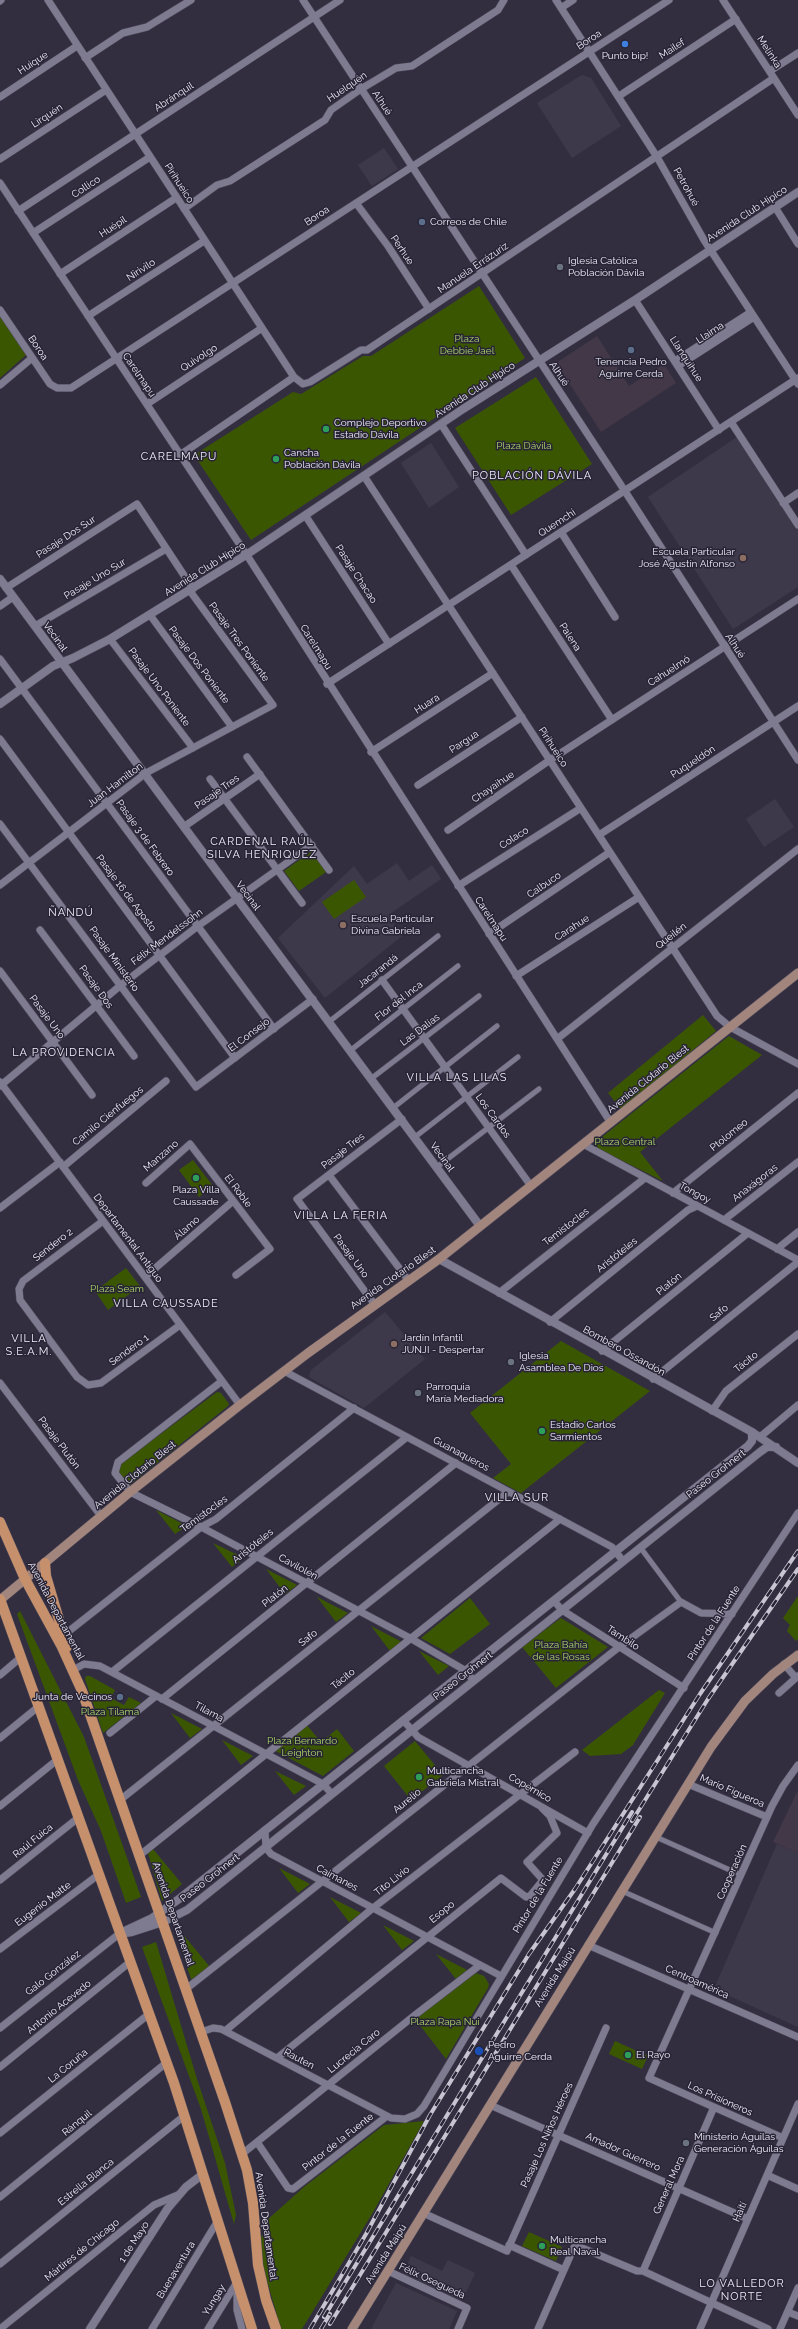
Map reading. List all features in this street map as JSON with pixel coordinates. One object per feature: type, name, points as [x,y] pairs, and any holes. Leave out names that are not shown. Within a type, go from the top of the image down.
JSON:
[{"type":"main road","name":"Avenida Clotario Blest","points":[[0,1600],[130,1492],[240,1405],[375,1304],[439,1259],[798,973]]},
{"type":"main road","name":"Avenida Departamental","points":[[0,1522],[25,1580],[68,1657],[140,1855],[201,2032],[242,2154],[253,2203],[258,2265],[266,2300],[276,2329]]},
{"type":"main road","points":[[45,1562],[46,1576],[64,1635],[68,1657]]},
{"type":"main road","points":[[0,1600],[149,2014],[203,2174],[252,2329]]},
{"type":"main road","name":"Avenida Maipú","points":[[353,2328],[688,1784],[735,1713],[757,1688],[784,1664],[798,1655]]},
{"type":"street","name":"Pirihueico","points":[[48,0],[294,377]]},
{"type":"street","points":[[85,58],[123,33],[147,27],[191,0]]},
{"type":"street","name":"Alhué","points":[[302,0],[798,760]]},
{"type":"street","name":"Abránquil","points":[[18,211],[340,0]]},
{"type":"street","name":"Huelquén","points":[[184,209],[217,184],[230,181],[325,120],[331,110],[361,89],[396,68],[412,66],[498,10],[504,0]]},
{"type":"street","name":"Petrohué","points":[[556,0],[657,157],[710,249],[797,381]]},
{"type":"street","points":[[561,8],[573,0]]},
{"type":"street","name":"Boroa","points":[[0,310],[50,384],[64,390],[71,388],[117,360],[669,0]]},
{"type":"street","name":"Melinka","points":[[724,0],[798,114]]},
{"type":"street","name":"Mailef","points":[[619,96],[736,19]]},
{"type":"street","name":"Huique","points":[[0,97],[77,46]]},
{"type":"street","points":[[770,71],[798,53]]},
{"type":"street","name":"Manuela Errázuriz","points":[[294,377],[301,383],[310,382],[361,350],[367,350],[482,275],[774,78]]},
{"type":"street","name":"Lirquén","points":[[0,160],[106,90]]},
{"type":"street","name":"Collico","points":[[33,233],[150,157]]},
{"type":"street","name":"Carelmapu","points":[[0,183],[246,555],[327,684],[611,1123]]},
{"type":"street","name":"Avenida Club Hípico","points":[[0,704],[21,688],[61,662],[73,658],[110,639],[246,555],[538,360],[635,300],[798,192]]},
{"type":"street","name":"Huépil","points":[[60,274],[176,198]]},
{"type":"street","name":"Perhue","points":[[356,203],[388,246],[429,309]]},
{"type":"street","points":[[775,207],[798,244]]},
{"type":"street","name":"Nirivilo","points":[[88,316],[204,240]]},
{"type":"street","name":"Llanquihue","points":[[635,300],[719,430]]},
{"type":"street","name":"Llaima","points":[[676,364],[752,314]]},
{"type":"street","name":"Quivolgo","points":[[146,404],[262,328]]},
{"type":"street","points":[[0,385],[32,358]]},
{"type":"street","points":[[180,455],[294,377]]},
{"type":"street","name":"Quemchi","points":[[327,684],[731,422],[797,381]]},
{"type":"street","points":[[731,422],[798,525]]},
{"type":"street","points":[[441,424],[526,555]]},
{"type":"street","name":"Pirihueico","points":[[364,476],[717,1016],[730,1027],[797,1063]]},
{"type":"street","points":[[783,503],[798,493]]},
{"type":"street","name":"Pasaje Tres Poniente","points":[[137,504],[191,590],[273,705]]},
{"type":"street","name":"Pasaje Dos Sur","points":[[6,588],[137,504]]},
{"type":"street","name":"Pasaje Chacao","points":[[305,515],[389,644]]},
{"type":"street","points":[[561,532],[615,617]]},
{"type":"street","name":"Pasaje Uno Sur","points":[[34,626],[166,549]]},
{"type":"street","name":"Palena","points":[[511,565],[612,720]]},
{"type":"street","name":"Vecinal","points":[[0,579],[146,773],[237,899],[314,999],[480,1226]]},
{"type":"street","points":[[0,606],[13,597]]},
{"type":"street","name":"Cahuelmó","points":[[550,760],[798,599]]},
{"type":"street","name":"Pasaje Dos Poniente","points":[[150,615],[232,727]]},
{"type":"street","name":"Pasaje Uno Poniente","points":[[110,639],[193,748]]},
{"type":"street","name":"Pasaje 3 de Febrero","points":[[0,659],[274,1029]]},
{"type":"street","name":"Huara","points":[[371,752],[493,673]]},
{"type":"street","name":"Juan Hamilton","points":[[0,885],[146,773],[273,705]]},
{"type":"street","name":"Puqueldón","points":[[599,835],[798,706]]},
{"type":"street","name":"Pargua","points":[[418,785],[522,717]]},
{"type":"street","name":"Pasaje 16 de Agosto","points":[[0,740],[235,1058]]},
{"type":"street","points":[[247,756],[329,870]]},
{"type":"street","name":"Chayaihue","points":[[448,830],[550,760]]},
{"type":"street","name":"Pasaje Tres","points":[[185,826],[260,774]]},
{"type":"street","points":[[210,779],[302,903]]},
{"type":"street","name":"Colaco","points":[[458,886],[581,808]]},
{"type":"street","name":"Pasaje Ministerio","points":[[0,824],[121,984],[196,1087]]},
{"type":"street","name":"Félix Mendelssohn","points":[[1,1084],[121,984],[198,926],[312,845]]},
{"type":"street","name":"Queilén","points":[[557,1039],[798,850]]},
{"type":"street","name":"Calbuco","points":[[489,934],[610,852]]},
{"type":"street","name":"Carahue","points":[[516,976],[639,897]]},
{"type":"street","name":"Pasaje Dos","points":[[40,930],[97,1004],[134,1056]]},
{"type":"street","name":"Jacarandá","points":[[330,1021],[438,936]]},
{"type":"street","name":"Flor del Inca","points":[[351,1050],[458,966]]},
{"type":"street","name":"Pasaje Uno","points":[[0,971],[54,1041],[92,1095]]},
{"type":"street","name":"Los Cardos","points":[[382,980],[531,1186]]},
{"type":"street","name":"Las Dalias","points":[[372,1078],[479,996]]},
{"type":"street","name":"El Consejo","points":[[196,1087],[314,999]]},
{"type":"street","points":[[393,1108],[497,1026]]},
{"type":"street","points":[[415,1137],[518,1057]]},
{"type":"street","name":"Camilo Cienfuegos","points":[[0,1208],[61,1165],[166,1082]]},
{"type":"street","name":"Departamental Antiguo","points":[[1,1084],[240,1405]]},
{"type":"street","points":[[437,1167],[539,1089]]},
{"type":"street","name":"Ptolomeo","points":[[673,1193],[798,1093]]},
{"type":"street","name":"Pasaje Tres","points":[[297,1199],[402,1119]]},
{"type":"street","name":"Manzano","points":[[146,1183],[190,1144]]},
{"type":"street","name":"El Roble","points":[[190,1144],[270,1250],[236,1275]]},
{"type":"street","name":"Tongoy","points":[[583,1144],[798,1261]]},
{"type":"street","name":"Anaxágoras","points":[[724,1220],[798,1162]]},
{"type":"street","points":[[329,1175],[409,1281]]},
{"type":"street","name":"Temístocles","points":[[499,1293],[645,1178]]},
{"type":"street","name":"Pasaje Uno","points":[[297,1199],[375,1304]]},
{"type":"street","name":"Álamo","points":[[145,1277],[233,1200]]},
{"type":"street","name":"Aristóteles","points":[[550,1322],[688,1210],[697,1206]]},
{"type":"street","name":"Sendero 2","points":[[88,1385],[77,1377],[20,1300],[19,1289],[23,1281],[103,1221]]},
{"type":"street","points":[[777,1249],[798,1232]]},
{"type":"street","name":"Platón","points":[[602,1351],[748,1233]]},
{"type":"street","name":"Bombero Ossandón","points":[[439,1259],[602,1351],[752,1432],[798,1463]]},
{"type":"street","name":"Safo","points":[[653,1379],[798,1261]]},
{"type":"street","name":"Sendero 1","points":[[88,1385],[101,1383],[180,1325]]},
{"type":"street","name":"Tácito","points":[[712,1411],[726,1391],[798,1334]]},
{"type":"street","name":"Guanaqueros","points":[[284,1371],[612,1547],[623,1561]]},
{"type":"street","name":"Avenida Clotario Blest","points":[[115,1473],[118,1462],[222,1381]]},
{"type":"street","name":"Pasaje Plutón","points":[[0,1383],[101,1516]]},
{"type":"street","points":[[760,1437],[798,1405]]},
{"type":"street","name":"Temístocles","points":[[64,1635],[201,1527],[216,1519],[354,1408]]},
{"type":"street","name":"Paseo Grohnert","points":[[161,1917],[179,1899],[265,1830],[751,1444],[752,1432]]},
{"type":"street","name":"Aristóteles","points":[[112,1672],[406,1436]]},
{"type":"street","name":"Paseo Grohnert","points":[[161,1917],[187,1910],[266,1848],[331,1793],[760,1452],[767,1447],[776,1447]]},
{"type":"street","name":"Platón","points":[[110,1733],[307,1584],[456,1463]]},
{"type":"street","name":"Cavilolén","points":[[115,1473],[130,1492],[201,1527],[410,1638],[466,1671],[474,1680]]},
{"type":"street","name":"Safo","points":[[120,1800],[508,1492]]},
{"type":"street","points":[[677,1503],[684,1512]]},
{"type":"street","name":"Pintor de la Fuente","points":[[257,2142],[288,2188],[293,2190],[387,2116],[396,2120],[405,2119],[421,2110],[588,1833],[798,1513]]},
{"type":"street","name":"Tácito","points":[[140,1855],[560,1519]]},
{"type":"street","points":[[640,1548],[681,1602],[701,1613],[732,1614]]},
{"type":"street","name":"Tambilo","points":[[554,1601],[562,1610],[684,1688]]},
{"type":"street","name":"Aurelio","points":[[186,1989],[619,1647],[681,1602]]},
{"type":"street","points":[[0,1675],[20,1658]]},
{"type":"street","name":"Tilama","points":[[73,1670],[91,1663],[112,1672],[323,1784],[331,1793]]},
{"type":"street","points":[[779,1693],[797,1677],[784,1664]]},
{"type":"street","points":[[0,1738],[38,1707]]},
{"type":"street","name":"Copérnico","points":[[403,1720],[418,1737],[588,1833]]},
{"type":"street","name":"Tito Livio","points":[[225,2031],[373,1908],[575,1752]]},
{"type":"street","points":[[0,1806],[57,1760]]},
{"type":"street","name":"Cooperación","points":[[650,2078],[691,1990],[767,1817],[783,1786],[798,1765]]},
{"type":"street","name":"Mario Figueroa","points":[[688,1784],[767,1817]]},
{"type":"street","name":"Esopo","points":[[277,2058],[500,1878],[526,1897],[530,1896],[543,1880],[527,1862],[557,1833],[550,1816],[542,1808]]},
{"type":"street","name":"Raúl Fuica","points":[[0,1880],[78,1818]]},
{"type":"street","points":[[265,1830],[266,1848]]},
{"type":"street","points":[[656,1837],[741,1875]]},
{"type":"street","name":"Caimanes","points":[[266,1848],[271,1854],[501,1976]]},
{"type":"street","name":"Eugenio Matte","points":[[0,1949],[98,1875]]},
{"type":"street","points":[[622,1891],[716,1933]]},
{"type":"street","name":"Galo González","points":[[0,2028],[119,1934],[161,1917]]},
{"type":"street","name":"Centroamérica","points":[[588,1945],[798,2037]]},
{"type":"street","name":"Antonio Acevedo","points":[[0,2067],[130,1962]]},
{"type":"street","name":"Lucrecia Caro","points":[[242,2154],[480,1965]]},
{"type":"street","name":"La Coruña","points":[[0,2133],[149,2014]]},
{"type":"street","name":"Rauten","points":[[201,2032],[213,2028],[225,2031],[387,2116]]},
{"type":"street","name":"Pasaje Los Niños Héroes","points":[[508,2248],[606,2028]]},
{"type":"street","name":"Ránquil","points":[[0,2197],[166,2064]]},
{"type":"street","name":"Los Prisioneros","points":[[650,2078],[783,2138]]},
{"type":"street","name":"Haití","points":[[700,2329],[798,2104]]},
{"type":"street","name":"Amador Guerrero","points":[[490,2105],[748,2219]]},
{"type":"street","name":"General Mora","points":[[643,2271],[714,2107]]},
{"type":"street","name":"Estrella Blanca","points":[[0,2264],[184,2116]]},
{"type":"street","name":"1 de Mayo","points":[[90,2329],[158,2222],[180,2194],[203,2174]]},
{"type":"street","points":[[767,2175],[798,2189]]},
{"type":"street","name":"Mártires de Chicago","points":[[0,2329],[154,2205],[180,2194]]},
{"type":"street","points":[[423,2213],[564,2270]]},
{"type":"street","name":"Buenaventura","points":[[152,2329],[217,2222]]},
{"type":"street","points":[[538,2329],[575,2245],[637,2271],[643,2271],[768,2329]]},
{"type":"street","name":"Félix Osegueda","points":[[388,2271],[467,2308],[458,2329]]},
{"type":"street","points":[[237,2282],[236,2301],[242,2329]]},
{"type":"street","name":"Yungay","points":[[208,2329],[237,2282]]},
{"type":"street","points":[[780,2329],[798,2288]]},
{"type":"street","points":[[788,2312],[798,2316]]},
{"type":"shaded area","points":[[582,75],[591,78],[621,126],[572,158],[537,103]]},
{"type":"shaded area","points":[[384,148],[398,169],[372,186],[358,165]]},
{"type":"shaded area","points":[[597,336],[629,386],[664,364],[676,383],[601,432],[556,363]]},
{"type":"shaded area","name":"Escuela Particular José Agustín Alfonso","points":[[737,437],[798,529],[798,587],[733,629],[648,497]]},
{"type":"shaded area","points":[[431,443],[459,487],[429,508],[401,463]]},
{"type":"shaded area","points":[[775,799],[794,827],[764,847],[746,819]]},
{"type":"shaded area","name":"Escuela Particular Divina Gabriela","points":[[397,863],[409,881],[432,865],[441,879],[388,915],[402,936],[325,998],[278,938],[354,866],[367,884]]},
{"type":"shaded area","points":[[385,1312],[425,1359],[364,1408],[309,1377],[311,1370]]},
{"type":"shaded area","points":[[798,1790],[798,1853],[773,1842]]},
{"type":"shaded area","points":[[777,1844],[798,1853],[798,2027],[714,1989]]},
{"type":"shaded area","points":[[411,2256],[442,2271],[448,2260],[475,2273],[462,2301],[403,2274]]},
{"type":"shaded area","points":[[396,2283],[457,2311],[449,2329],[371,2329]]},
{"type":"green space","name":"Complejo Deportivo Estadio Dávila","points":[[479,286],[525,358],[251,540],[194,455],[293,392],[301,394],[363,356],[371,356]]},
{"type":"green space","points":[[0,314],[27,354],[0,378]]},
{"type":"green space","name":"Plaza Dávila","points":[[536,377],[592,464],[511,515],[455,428]]},
{"type":"green space","points":[[312,851],[326,872],[299,891],[284,871]]},
{"type":"green space","points":[[354,880],[366,897],[334,919],[322,902]]},
{"type":"green space","points":[[703,1015],[716,1031],[621,1109],[608,1093]]},
{"type":"green space","name":"Plaza Central","points":[[729,1036],[762,1055],[640,1152],[663,1181],[597,1148],[597,1141]]},
{"type":"green space","name":"Plaza Villa Caussade","points":[[193,1160],[213,1186],[199,1197],[179,1170]]},
{"type":"green space","name":"Plaza Seam","points":[[126,1268],[140,1286],[108,1310],[95,1291]]},
{"type":"green space","name":"Estadio Carlos Sarmientos","points":[[561,1341],[650,1391],[521,1493],[493,1478],[511,1464],[470,1413]]},
{"type":"green space","points":[[217,1392],[221,1393],[229,1404],[228,1406],[127,1487],[115,1468]]},
{"type":"green space","points":[[156,1510],[187,1526],[175,1534]]},
{"type":"green space","points":[[213,1543],[244,1558],[232,1567]]},
{"type":"green space","points":[[266,1569],[297,1585],[285,1594]]},
{"type":"green space","points":[[798,1596],[798,1639],[796,1641],[787,1631],[790,1625],[783,1618]]},
{"type":"green space","points":[[317,1597],[348,1613],[336,1622]]},
{"type":"green space","points":[[470,1598],[490,1624],[450,1654],[421,1638]]},
{"type":"green space","points":[[20,1611],[84,1737],[141,1897],[126,1903],[101,1831],[78,1780],[17,1614]]},
{"type":"green space","name":"Plaza Bahía de las Rosas","points":[[561,1618],[608,1647],[556,1688],[522,1647]]},
{"type":"green space","points":[[371,1626],[402,1642],[390,1651]]},
{"type":"green space","points":[[419,1651],[449,1666],[438,1675]]},
{"type":"green space","name":"Plaza Tilama","points":[[86,1676],[90,1676],[115,1690],[111,1698],[124,1705],[129,1697],[141,1703],[103,1733],[85,1679]]},
{"type":"green space","points":[[659,1690],[665,1693],[633,1745],[621,1754],[590,1756],[582,1750]]},
{"type":"green space","points":[[171,1713],[202,1729],[190,1738]]},
{"type":"green space","name":"Plaza Bernardo Leighton","points":[[305,1723],[321,1742],[337,1729],[354,1751],[323,1776],[272,1749]]},
{"type":"green space","points":[[222,1740],[253,1756],[241,1765]]},
{"type":"green space","name":"Multicancha Gabriela Mistral","points":[[415,1741],[443,1775],[411,1800],[384,1766]]},
{"type":"green space","points":[[275,1771],[306,1786],[294,1795]]},
{"type":"green space","points":[[153,1849],[182,1884],[162,1901],[148,1853]]},
{"type":"green space","points":[[279,1868],[310,1884],[298,1893]]},
{"type":"green space","points":[[330,1897],[361,1913],[349,1922]]},
{"type":"green space","points":[[383,1925],[414,1941],[402,1950]]},
{"type":"green space","points":[[181,1932],[210,1967],[192,1982],[176,1934]]},
{"type":"green space","points":[[156,1942],[197,2079],[225,2163],[236,2215],[234,2224],[201,2109],[142,1947]]},
{"type":"green space","points":[[436,1954],[467,1970],[456,1979]]},
{"type":"green space","name":"Plaza Rapa Nui","points":[[476,1973],[484,1976],[489,1984],[488,1988],[446,2059],[415,2019]]},
{"type":"green space","name":"El Rayo","points":[[615,2041],[648,2056],[642,2069],[609,2054]]},
{"type":"green space","points":[[424,2121],[372,2214],[302,2329],[281,2329],[263,2267],[260,2238],[266,2232],[266,2221],[304,2187],[384,2125]]},
{"type":"green space","name":"Multicancha Real Naval","points":[[529,2232],[562,2247],[556,2261],[522,2246]]},
{"type":"railway","points":[[310,2329],[366,2234],[430,2115],[529,1954],[575,1889],[700,1694],[798,1551]]},
{"type":"railway","points":[[632,1821],[708,1699],[798,1569]]},
{"type":"railway","points":[[324,2317],[632,1812]]},
{"type":"railway","points":[[330,2324],[640,1817]]},
{"type":"railway","points":[[321,2329],[330,2314]]},
{"type":"place","name":"Punto bip!","points":[[625,44]]},
{"type":"place","name":"Correos de Chile","points":[[422,222]]},
{"type":"place","name":"Iglesia Católica Población Dávila","points":[[560,267]]},
{"type":"place","name":"Tenencia Pedro Aguirre Cerda","points":[[631,350]]},
{"type":"place","name":"Complejo Deportivo Estadio Dávila","points":[[326,429]]},
{"type":"place","name":"Cancha Población Dávila","points":[[276,459]]},
{"type":"place","name":"Escuela Particular José Agustín Alfonso","points":[[743,558]]},
{"type":"place","name":"Escuela Particular Divina Gabriela","points":[[343,925]]},
{"type":"place","name":"Plaza Villa Caussade","points":[[196,1178]]},
{"type":"place","name":"Jardín Infantil JUNJI - Despertar","points":[[394,1344]]},
{"type":"place","name":"Iglesia Asamblea De Dios","points":[[511,1362]]},
{"type":"place","name":"Parroquia María Mediadora","points":[[418,1393]]},
{"type":"place","name":"Estadio Carlos Sarmientos","points":[[542,1431]]},
{"type":"place","name":"Junta de Vecinos","points":[[120,1697]]},
{"type":"place","name":"Multicancha Gabriela Mistral","points":[[419,1777]]},
{"type":"place","name":"Pedro Aguirre Cerda","points":[[479,2051]]},
{"type":"place","name":"El Rayo","points":[[628,2055]]},
{"type":"place","name":"Ministerio Águilas Generación Águilas","points":[[686,2143]]},
{"type":"place","name":"Multicancha Real Naval","points":[[542,2246]]},
{"type":"district","name":"CARELMAPU","points":[[179,457]]},
{"type":"district","name":"POBLACIÓN DÁVILA","points":[[532,476]]},
{"type":"district","name":"CARDENAL RAÚL SILVA HENRIQUEZ","points":[[262,848]]},
{"type":"district","name":"ÑANDÚ","points":[[71,913]]},
{"type":"district","name":"LA PROVIDENCIA","points":[[64,1053]]},
{"type":"district","name":"VILLA LAS LILAS","points":[[457,1078]]},
{"type":"district","name":"VILLA LA FERIA","points":[[341,1216]]},
{"type":"district","name":"VILLA CAUSSADE","points":[[166,1304]]},
{"type":"district","name":"VILLA S.E.A.M.","points":[[29,1345]]},
{"type":"district","name":"VILLA SUR","points":[[517,1498]]},
{"type":"district","name":"LO VALLEDOR NORTE","points":[[742,2290]]},
{"type":"park label","name":"Plaza Debbie Jael","points":[[467,344]]}]
